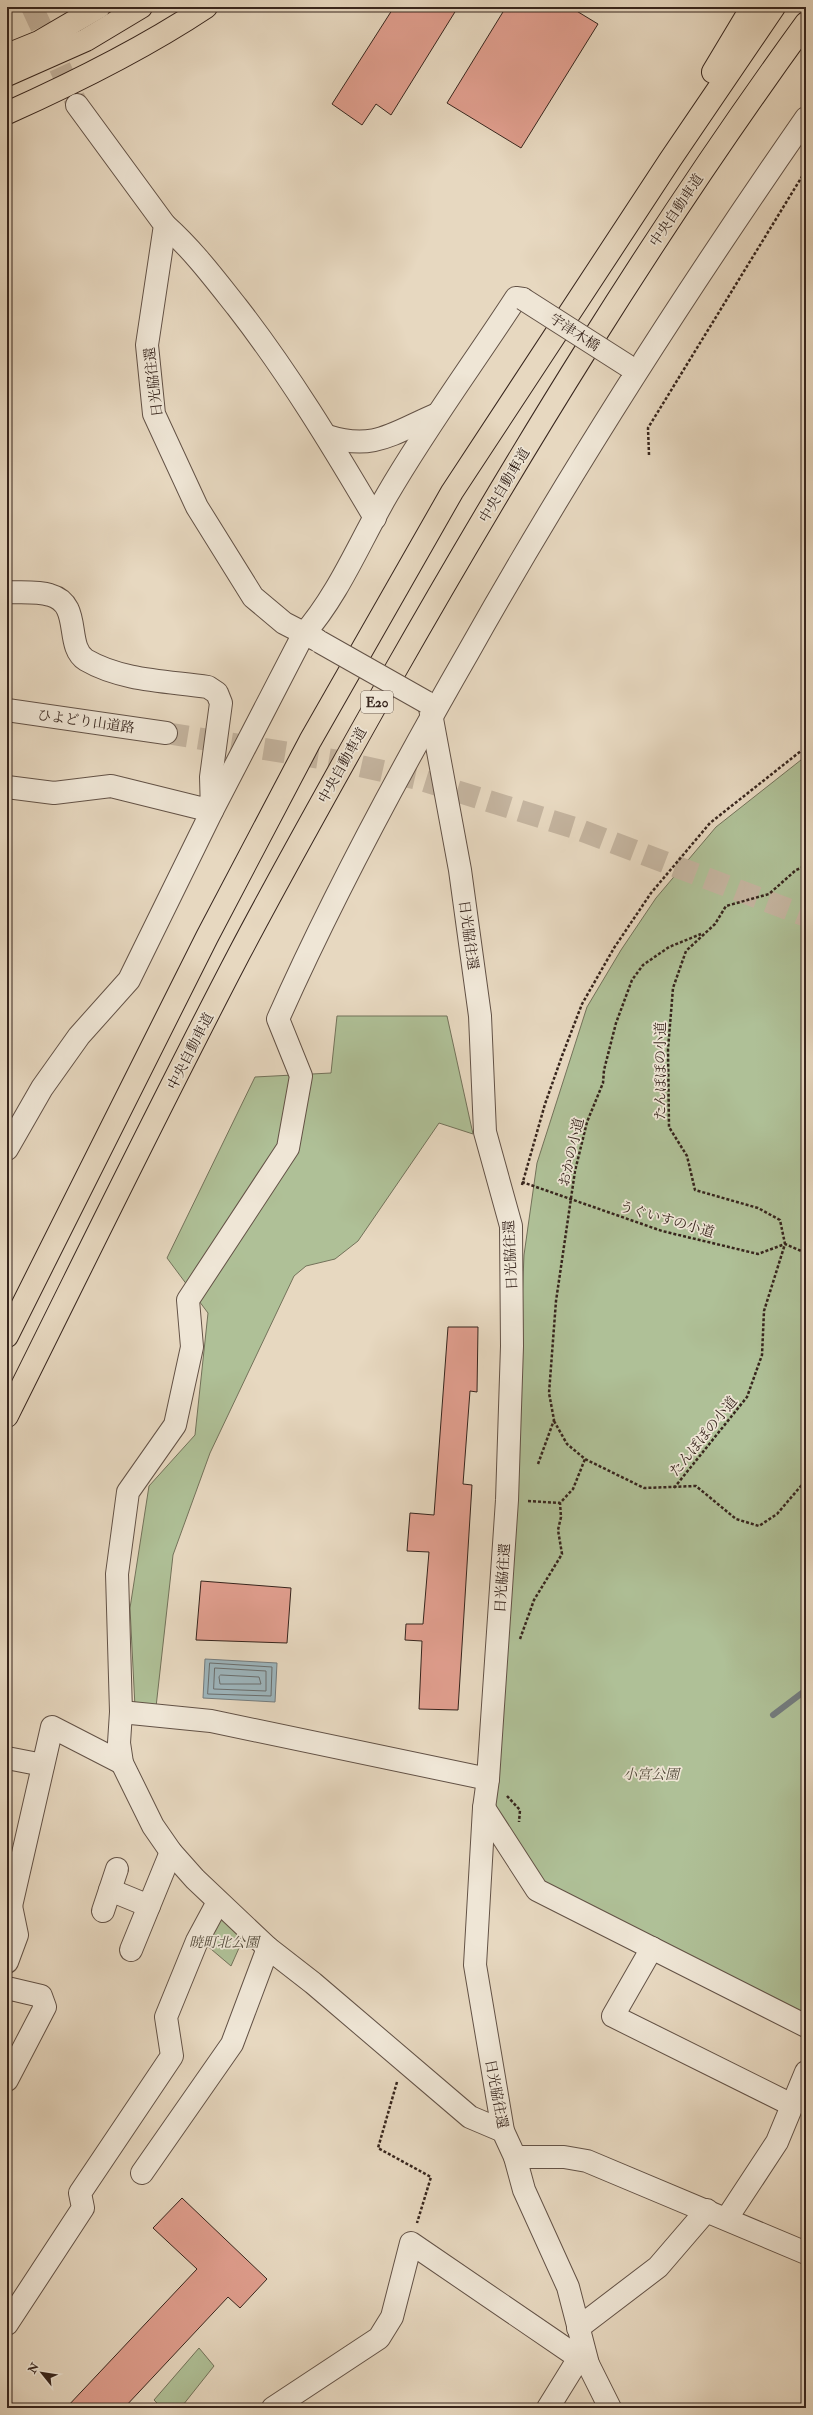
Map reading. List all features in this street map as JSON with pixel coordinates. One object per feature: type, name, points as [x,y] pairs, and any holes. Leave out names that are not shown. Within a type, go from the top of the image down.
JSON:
[{"type":"highway","points":[[7,55],[39,42],[99,7]]},
{"type":"highway","points":[[7,74],[86,40],[141,7]]},
{"type":"highway","points":[[7,113],[102,69],[167,34],[206,7]]},
{"type":"highway","points":[[571,308],[752,7]]},
{"type":"highway","name":"E20","points":[[7,1336],[136,1075],[310,741],[452,492],[571,308],[774,7]]},
{"type":"highway","name":"中央自動車道","points":[[7,1416],[239,953],[330,786],[448,578],[567,379],[644,258],[806,22]]},
{"type":"street","points":[[7,106],[35,100]]},
{"type":"street","points":[[77,105],[95,127],[165,225],[188,245],[267,346],[327,436],[375,518]]},
{"type":"street","points":[[503,2132],[470,2117],[268,1948],[218,1902],[171,1852],[153,1826],[122,1763],[119,1743],[121,1712],[117,1574],[128,1492],[175,1425],[192,1347],[188,1300],[288,1148],[302,1076],[278,1019],[313,939],[429,707],[510,576],[632,369],[806,118]]},
{"type":"street","name":"日光脇往還","points":[[165,225],[147,345],[154,414],[197,507],[242,581],[266,609],[429,707],[460,870],[480,1016],[485,1132],[511,1226],[512,1346],[507,1500],[488,1780],[484,1808],[475,1965],[503,2132],[515,2157],[524,2190],[568,2288],[578,2328],[584,2361],[610,2408]]},
{"type":"street","name":"宇津木橋","points":[[435,416],[516,298],[523,299],[632,369]]},
{"type":"street","points":[[327,436],[348,442],[368,443],[392,436],[435,416]]},
{"type":"street","points":[[7,1149],[42,1088],[79,1036],[129,980],[212,811],[312,638],[320,616],[375,518],[435,416]]},
{"type":"street","points":[[7,592],[48,594],[65,604],[69,612],[78,648],[85,659],[118,674],[208,687],[217,693],[221,703],[211,777],[212,811]]},
{"type":"street","name":"ひよどり山道路","points":[[7,710],[166,733]]},
{"type":"street","points":[[7,787],[54,793],[111,786],[212,811]]},
{"type":"street","points":[[121,1712],[211,1721],[488,1780]]},
{"type":"street","points":[[7,1962],[17,1935],[9,1906],[15,1853],[43,1765],[52,1727],[122,1763]]},
{"type":"street","points":[[7,1758],[43,1765]]},
{"type":"street","points":[[484,1808],[537,1890],[806,2026]]},
{"type":"street","points":[[131,1950],[171,1852]]},
{"type":"street","points":[[103,1911],[117,1869]]},
{"type":"street","points":[[110,1890],[149,1906]]},
{"type":"street","points":[[7,2324],[83,2208],[80,2193],[172,2056],[166,2017],[197,1941],[218,1902]]},
{"type":"street","points":[[142,2173],[232,2044],[268,1948]]},
{"type":"street","points":[[652,1948],[613,2016],[792,2105]]},
{"type":"street","points":[[7,1988],[42,1996],[45,2007],[7,2080]]},
{"type":"street","points":[[727,2218],[777,2142],[806,2072]]},
{"type":"street","points":[[515,2157],[564,2157],[587,2161],[727,2218],[806,2253]]},
{"type":"street","points":[[578,2328],[658,2267],[706,2210]]},
{"type":"street","points":[[273,2408],[379,2338],[392,2317],[411,2243],[584,2361],[548,2408]]},
{"type":"path","points":[[649,455],[648,428],[806,170]]},
{"type":"path","points":[[521,1189],[545,1104],[564,1050],[582,1004],[614,948],[652,893],[710,823],[806,746]]},
{"type":"path","name":"たんぽぽの小道","points":[[674,1488],[747,1397],[762,1355],[764,1311],[785,1244],[780,1220],[758,1208],[695,1190],[687,1156],[669,1127],[668,1049],[673,988],[686,951],[703,933],[715,924],[726,906],[769,894],[796,870],[806,866]]},
{"type":"path","name":"おかの小道","points":[[703,933],[669,948],[643,965],[632,980],[616,1024],[604,1070],[603,1082],[580,1145],[571,1199],[556,1301],[549,1393],[554,1420],[567,1444],[585,1459],[644,1488],[696,1486],[736,1519],[759,1526],[777,1514],[806,1480]]},
{"type":"path","name":"うぐいすの小道","points":[[522,1182],[662,1231],[758,1254],[785,1244]]},
{"type":"path","points":[[785,1244],[806,1253]]},
{"type":"path","points":[[538,1464],[554,1420]]},
{"type":"path","points":[[519,1642],[534,1600],[562,1554],[558,1530],[561,1517],[560,1503],[573,1489],[585,1459]]},
{"type":"path","points":[[507,1500],[560,1503]]},
{"type":"path","points":[[505,1801],[506,1794],[520,1810],[519,1824]]},
{"type":"path","points":[[403,2060],[378,2148],[431,2177],[411,2243]]},
{"type":"green space","name":"小宮公園","points":[[806,756],[806,2026],[537,1890],[493,1814],[515,1471],[524,1255],[537,1163],[587,1007],[621,950],[656,898],[716,827]]},
{"type":"green space","points":[[337,1016],[447,1016],[473,1134],[439,1123],[358,1241],[335,1259],[306,1266],[294,1276],[210,1453],[173,1555],[156,1707],[135,1707],[130,1608],[149,1486],[195,1435],[208,1313],[167,1258],[255,1077],[331,1073]]},
{"type":"green space","name":"暁町北公園","points":[[220,1918],[243,1939],[231,1966],[205,1944]]},
{"type":"green space","points":[[199,2348],[214,2366],[183,2405],[186,2408],[162,2408],[154,2400]]},
{"type":"water","points":[[205,1659],[277,1663],[275,1702],[203,1698]]},
{"type":"building","points":[[394,7],[458,7],[391,115],[376,104],[362,125],[332,104]]},
{"type":"building","points":[[506,7],[570,7],[598,24],[521,148],[447,103]]},
{"type":"building","points":[[448,1327],[478,1327],[477,1392],[470,1391],[463,1484],[472,1485],[458,1710],[419,1709],[422,1641],[405,1640],[406,1624],[423,1624],[429,1552],[407,1551],[410,1513],[434,1515]]},
{"type":"building","points":[[201,1581],[291,1588],[287,1643],[196,1640]]},
{"type":"building","points":[[182,2198],[267,2279],[240,2308],[228,2297],[124,2408],[66,2408],[197,2269],[153,2228]]},
{"type":"waterway","points":[[773,1715],[806,1690]]},
{"type":"tunnel","points":[[32,7],[76,102]]},
{"type":"tunnel","points":[[166,733],[333,760],[418,779],[575,828],[806,916]]}]
